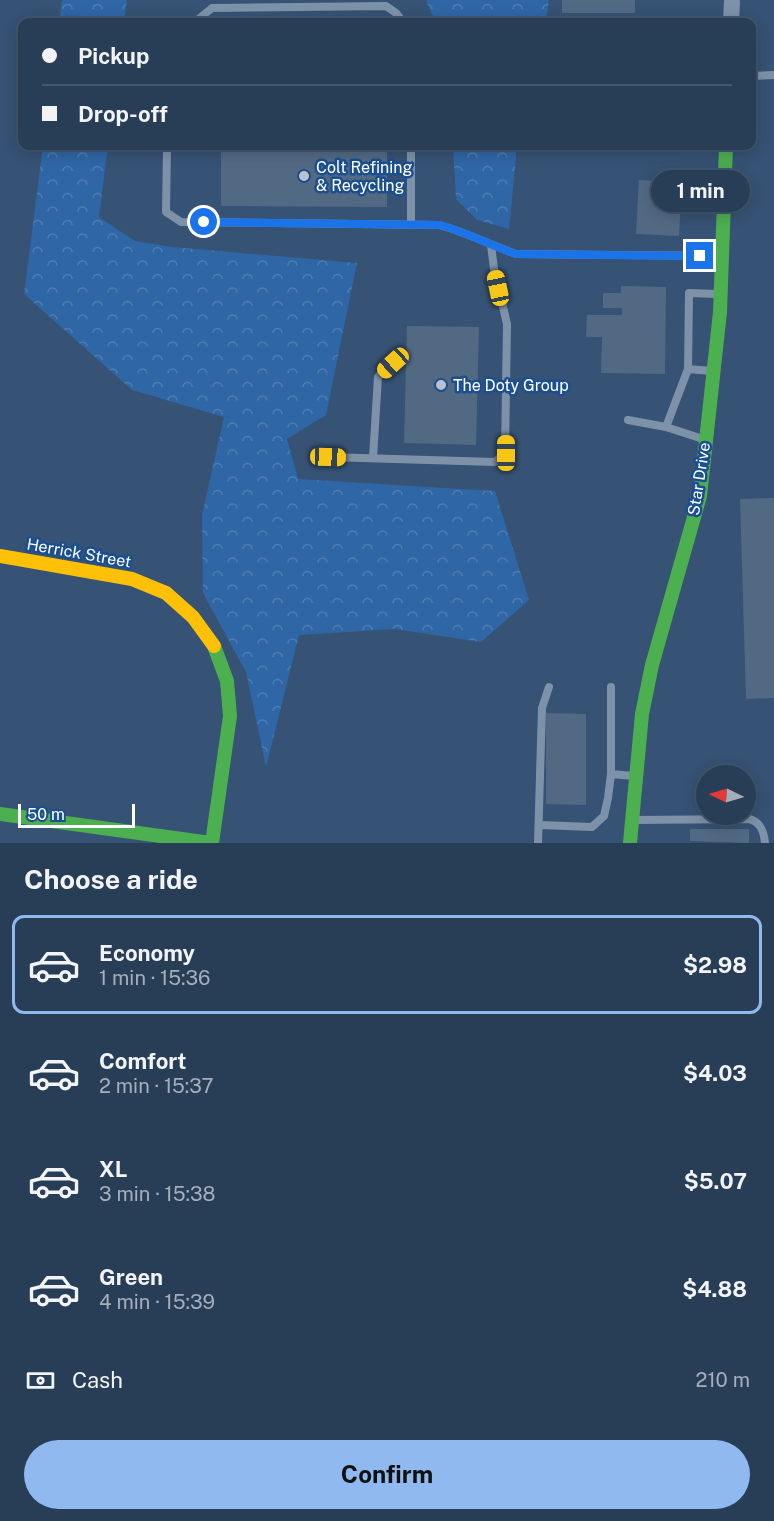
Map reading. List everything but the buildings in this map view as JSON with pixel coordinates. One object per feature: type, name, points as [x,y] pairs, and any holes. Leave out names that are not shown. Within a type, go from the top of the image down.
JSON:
[{"type":"street","points":[[731,18],[732,2]]},
{"type":"street","name":"Star Drive","points":[[630,843],[642,714],[652,665],[700,496],[721,294],[726,150]]},
{"type":"street","name":"Herrick Street","points":[[0,556],[132,579],[166,593],[194,617],[215,646],[227,681],[230,716],[211,843]]},
{"type":"street","points":[[0,814],[211,843]]},
{"type":"lane","points":[[200,18],[212,8],[386,6],[400,18]]},
{"type":"lane","points":[[756,76],[774,75]]},
{"type":"lane","points":[[167,150],[166,212],[181,222],[440,225],[464,232],[516,254],[723,256]]},
{"type":"lane","points":[[411,150],[411,224]]},
{"type":"lane","points":[[328,457],[495,462],[506,453],[507,324],[494,269],[491,245]]},
{"type":"lane","points":[[666,427],[688,369],[688,293],[721,294]]},
{"type":"lane","points":[[373,458],[378,377],[393,363]]},
{"type":"lane","points":[[688,369],[713,371]]},
{"type":"lane","points":[[628,420],[666,427],[706,439]]},
{"type":"lane","points":[[538,843],[542,708],[549,687]]},
{"type":"lane","points":[[540,825],[592,827],[604,816],[610,774],[611,687]]},
{"type":"lane","points":[[610,774],[635,776]]},
{"type":"lane","points":[[631,820],[749,819],[759,824],[765,843]]},
{"type":"green space","points":[[62,0],[127,0],[125,18],[60,18]]},
{"type":"green space","points":[[426,0],[549,0],[547,18],[433,18]]},
{"type":"green space","points":[[42,150],[107,150],[99,217],[135,241],[172,247],[357,263],[326,415],[287,439],[298,479],[495,491],[529,600],[481,642],[395,629],[299,635],[266,767],[246,672],[203,593],[202,515],[224,417],[132,390],[24,294]]},
{"type":"green space","points":[[453,150],[515,150],[509,229],[477,220],[456,199]]},
{"type":"traffic: fast","points":[[630,843],[642,714],[652,665],[700,496],[720,312],[726,150]]},
{"type":"traffic: fast","points":[[212,843],[230,716],[227,681],[214,646]]},
{"type":"traffic: fast","points":[[0,814],[211,843]]},
{"type":"traffic: slow","points":[[0,556],[132,579],[166,593],[193,617],[214,646]]},
{"type":"place","name":"Colt Refining & Recycling","points":[[304,176]]},
{"type":"place","name":"The Doty Group","points":[[441,385]]},
{"type":"route","points":[[204,222],[440,225],[464,232],[516,254],[700,256]]}]
